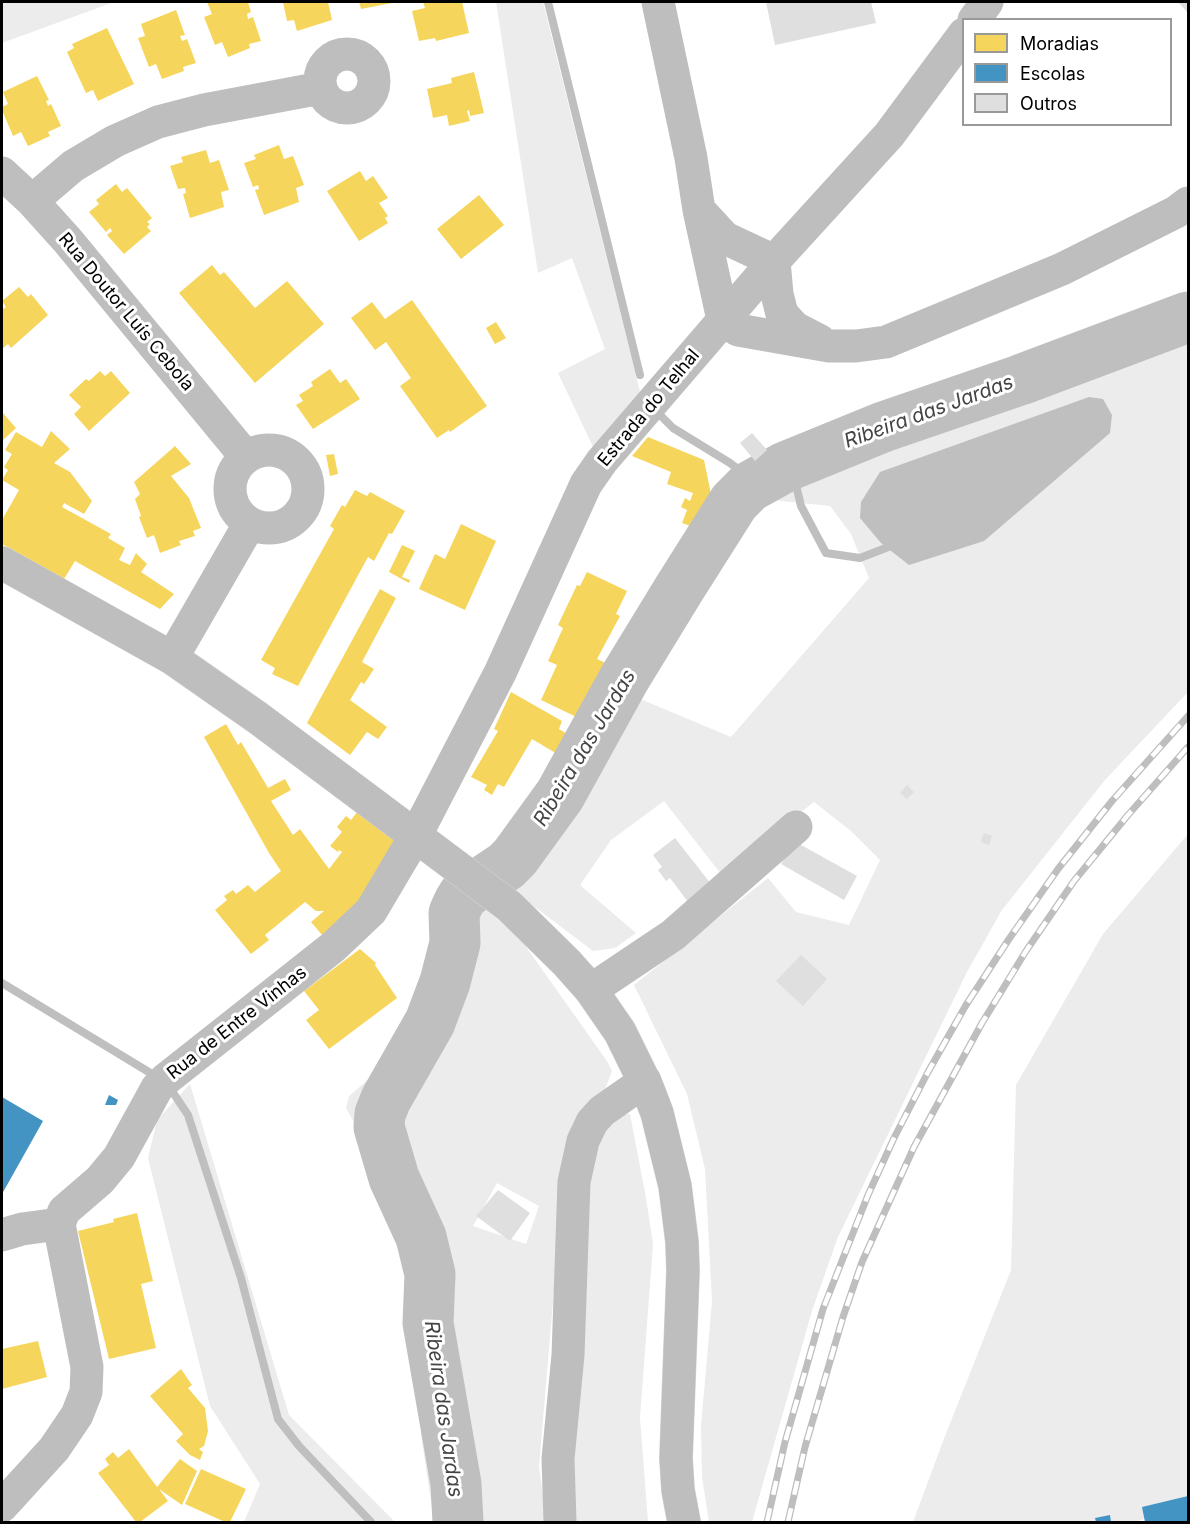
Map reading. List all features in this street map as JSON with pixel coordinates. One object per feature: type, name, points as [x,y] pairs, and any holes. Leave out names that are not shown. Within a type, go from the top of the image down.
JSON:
[{"type":"street","points":[[658,2],[692,158],[699,210],[723,320],[738,330],[829,346],[856,346],[886,342],[1062,269],[1176,212],[1188,203]]},
{"type":"street","points":[[975,18],[987,2]]},
{"type":"street","name":"Estrada do Telhal","points":[[416,835],[500,673],[586,484],[602,461],[774,261],[889,135],[962,35]]},
{"type":"street","points":[[32,201],[73,166],[115,141],[158,122],[204,110],[321,88]]},
{"type":"street","name":"Rua Doutor Luís Cebola","points":[[2,173],[32,201],[68,241],[246,457]]},
{"type":"street","points":[[699,210],[725,238],[774,261],[777,294],[783,314],[795,328],[829,346]]},
{"type":"street","points":[[257,451],[282,452],[293,458],[304,474],[308,492],[301,510],[287,523],[275,527],[250,524],[232,504],[229,492],[236,466],[257,451]]},
{"type":"street","points":[[172,658],[250,524]]},
{"type":"street","points":[[2,563],[172,658],[258,718],[509,906],[591,990],[620,1032],[645,1081],[657,1113],[675,1186],[683,1271],[676,1458],[678,1490],[684,1522]]},
{"type":"street","points":[[591,990],[672,935],[796,827]]},
{"type":"street","name":"Rua de Entre Vinhas","points":[[60,1224],[64,1211],[100,1180],[119,1157],[157,1088],[166,1078],[359,924],[370,911],[416,835]]},
{"type":"street","points":[[560,1522],[558,1459],[568,1355],[574,1182],[583,1141],[592,1122],[602,1111],[645,1081]]},
{"type":"street","points":[[2,1235],[22,1229],[60,1224],[87,1367],[86,1392],[77,1415],[54,1449],[2,1506]]},
{"type":"shaded area","points":[[2,2],[114,2],[2,43]]},
{"type":"shaded area","points":[[496,2],[543,2],[643,404],[594,449],[558,373],[605,349],[572,258],[538,273]]},
{"type":"shaded area","points":[[1188,303],[1188,692],[1105,780],[1002,910],[967,972],[838,1237],[812,1311],[752,1522],[709,1522],[702,1477],[701,1426],[712,1301],[705,1169],[687,1094],[634,985],[768,878],[796,912],[849,925],[880,860],[851,831],[814,802],[721,874],[664,801],[611,840],[580,885],[636,933],[615,948],[593,951],[478,864],[508,846],[544,797],[730,494],[790,454]],"holes":[[[762,499],[830,506],[851,534],[869,578],[731,737],[638,698]]]},
{"type":"shaded area","points":[[1089,397],[1103,399],[1112,415],[1110,433],[984,541],[909,565],[881,543],[860,518],[861,502],[880,472]]},
{"type":"shaded area","points":[[1188,834],[1188,1507],[1134,1522],[913,1522],[1011,1270],[1016,1085],[1103,934]]},
{"type":"shaded area","points":[[445,878],[500,918],[524,944],[612,1071],[561,1208],[539,1467],[547,1522],[434,1522],[421,1434],[431,1404],[420,1335],[414,1276],[381,1172],[346,1108],[349,1096],[384,1066],[418,1001]],"holes":[[[497,1183],[539,1206],[526,1244],[473,1226]]]},
{"type":"shaded area","points":[[190,1084],[289,1415],[395,1522],[244,1522],[260,1484],[210,1406],[148,1158],[157,1120]]},
{"type":"shaded area","points":[[630,1114],[653,1244],[640,1418],[648,1522],[575,1522],[569,1482],[589,1168],[599,1138],[615,1115]]},
{"type":"building: Moradias","points":[[207,2],[248,2],[251,12],[247,14],[248,19],[253,17],[261,41],[249,44],[250,48],[228,57],[222,42],[215,45],[204,17],[212,14]]},
{"type":"building: Moradias","points":[[283,2],[328,2],[332,20],[297,31],[294,20],[287,21]]},
{"type":"building: Moradias","points":[[359,2],[392,2],[392,3],[361,9]]},
{"type":"building: Moradias","points":[[423,2],[462,2],[469,33],[436,41],[435,38],[419,41],[412,11],[425,8]]},
{"type":"building: Moradias","points":[[176,10],[185,35],[180,36],[182,41],[187,39],[196,63],[183,67],[184,71],[162,79],[156,64],[149,67],[138,38],[145,36],[141,24]]},
{"type":"building: Moradias","points":[[107,28],[134,84],[98,101],[93,90],[86,93],[67,52],[74,48],[72,44]]},
{"type":"building: Moradias","points":[[474,72],[484,113],[470,116],[469,110],[467,111],[470,121],[449,126],[447,115],[433,118],[427,89],[452,83],[451,78]]},
{"type":"building: Moradias","points":[[37,76],[49,100],[46,101],[48,106],[51,104],[61,126],[48,132],[50,136],[28,146],[21,132],[13,136],[2,110],[2,107],[8,104],[3,92]]},
{"type":"building: Moradias","points":[[279,145],[284,159],[293,156],[304,185],[296,188],[299,202],[264,215],[255,190],[259,189],[258,185],[253,187],[244,163],[256,159],[254,155]]},
{"type":"building: Moradias","points":[[206,150],[210,163],[219,160],[229,190],[221,192],[224,207],[190,218],[183,194],[186,193],[185,188],[178,189],[170,166],[183,162],[181,157]]},
{"type":"building: Moradias","points":[[360,171],[366,181],[373,176],[388,198],[379,203],[388,216],[385,218],[388,223],[359,241],[327,191]]},
{"type":"building: Moradias","points":[[116,184],[122,192],[127,188],[152,218],[147,222],[150,224],[147,227],[151,231],[124,254],[107,235],[112,231],[110,228],[106,232],[89,212],[99,204],[96,200]]},
{"type":"building: Moradias","points":[[479,195],[504,225],[461,259],[437,229]]},
{"type":"building: Moradias","points":[[212,265],[220,275],[224,272],[255,308],[287,281],[324,324],[255,383],[179,293]]},
{"type":"building: Moradias","points":[[19,287],[28,297],[31,294],[48,315],[11,348],[8,344],[2,349],[2,310],[6,307],[2,301]]},
{"type":"building: Moradias","points":[[412,300],[487,406],[450,432],[449,430],[437,438],[400,386],[411,378],[386,342],[375,350],[351,318],[372,302],[385,319]]},
{"type":"building: Moradias","points":[[496,322],[506,338],[495,344],[486,328]]},
{"type":"building: Moradias","points":[[330,369],[340,383],[346,379],[360,399],[313,429],[296,405],[303,401],[299,395],[313,386],[311,382]]},
{"type":"building: Moradias","points":[[100,371],[105,376],[111,371],[130,393],[89,431],[74,414],[81,407],[69,395],[86,379],[89,381]]},
{"type":"building: Moradias","points":[[2,412],[16,428],[2,441]]},
{"type":"building: Moradias","points":[[51,431],[70,449],[54,463],[70,472],[92,501],[84,514],[64,503],[62,507],[111,534],[108,538],[125,548],[119,560],[130,565],[136,553],[147,564],[141,572],[174,594],[160,609],[75,561],[64,579],[2,544],[2,520],[19,490],[2,480],[8,470],[4,467],[12,454],[5,450],[16,432],[42,447]]},
{"type":"building: Moradias","points":[[648,437],[704,460],[714,509],[707,532],[682,523],[687,510],[681,507],[685,498],[690,501],[693,493],[667,484],[671,472],[632,456]]},
{"type":"building: Moradias","points":[[175,446],[191,464],[171,476],[189,498],[201,528],[193,531],[195,536],[179,541],[181,545],[160,553],[154,535],[147,538],[139,517],[141,516],[135,499],[140,494],[134,482]]},
{"type":"building: Moradias","points":[[334,454],[338,474],[330,476],[326,455]]},
{"type":"building: Moradias","points":[[355,490],[367,496],[370,492],[405,511],[392,534],[389,533],[374,561],[368,557],[298,686],[272,674],[275,668],[261,660],[334,529],[330,526],[342,505],[345,507]]},
{"type":"building: Moradias","points":[[461,524],[496,541],[465,610],[419,589],[435,554],[445,559]]},
{"type":"building: Moradias","points":[[402,545],[415,551],[402,577],[410,580],[409,583],[389,572]]},
{"type":"building: Moradias","points":[[587,572],[627,591],[616,614],[620,616],[597,659],[621,670],[611,691],[599,685],[590,703],[598,707],[589,723],[541,700],[557,665],[548,661],[563,628],[558,625],[577,585],[580,586]]},
{"type":"building: Moradias","points":[[380,589],[396,598],[362,662],[374,669],[364,684],[361,682],[350,700],[387,727],[378,739],[367,732],[350,755],[307,723]]},
{"type":"building: Moradias","points":[[511,692],[562,721],[559,729],[569,735],[572,729],[584,736],[569,761],[532,739],[504,787],[498,784],[492,795],[484,790],[487,785],[471,777],[498,731],[494,729]]},
{"type":"building: Moradias","points":[[226,724],[238,745],[241,742],[268,788],[285,779],[291,790],[271,801],[293,835],[300,829],[329,869],[342,852],[330,846],[342,832],[337,827],[346,816],[351,820],[358,811],[397,843],[358,907],[323,936],[311,922],[324,911],[316,911],[305,902],[265,935],[269,940],[251,954],[215,910],[227,900],[224,896],[233,890],[236,894],[248,885],[255,892],[281,871],[204,737]]},
{"type":"building: Moradias","points":[[360,949],[376,963],[375,965],[397,998],[329,1049],[306,1020],[319,1010],[304,991]]},
{"type":"building: Moradias","points":[[137,1213],[153,1281],[141,1284],[156,1348],[109,1359],[78,1231],[114,1222],[113,1219]]},
{"type":"building: Moradias","points":[[38,1341],[47,1377],[2,1389],[2,1349]]},
{"type":"building: Moradias","points":[[181,1369],[192,1385],[188,1388],[205,1408],[208,1431],[204,1446],[199,1449],[203,1452],[200,1460],[190,1455],[176,1441],[183,1434],[150,1396]]},
{"type":"building: Moradias","points":[[129,1449],[157,1487],[180,1459],[197,1471],[182,1505],[159,1489],[168,1501],[140,1522],[136,1522],[98,1473],[109,1465],[105,1459],[113,1452],[118,1458]]},
{"type":"building: Moradias","points":[[201,1469],[246,1489],[230,1522],[225,1522],[185,1504]]},
{"type":"building: Escolas","points":[[109,1095],[118,1100],[116,1105],[105,1105]]},
{"type":"building: Escolas","points":[[2,1097],[43,1121],[2,1194]]},
{"type":"building: Escolas","points":[[1188,1496],[1188,1522],[1145,1522],[1142,1507]]},
{"type":"building: Escolas","points":[[1110,1515],[1111,1522],[1096,1522],[1095,1518]]},
{"type":"building: Outros","points":[[766,2],[871,2],[876,23],[775,45]]},
{"type":"building: Outros","points":[[1178,2],[1188,2],[1188,13]]},
{"type":"building: Outros","points":[[752,433],[767,450],[755,461],[740,443]]},
{"type":"building: Outros","points":[[907,785],[914,792],[907,799],[900,793]]},
{"type":"building: Outros","points":[[984,833],[992,836],[989,845],[981,842]]},
{"type":"building: Outros","points":[[675,838],[711,884],[688,902],[670,878],[666,881],[658,870],[662,867],[653,855]]},
{"type":"building: Outros","points":[[794,841],[857,876],[844,900],[781,864]]},
{"type":"building: Outros","points":[[801,955],[827,979],[803,1006],[776,981]]},
{"type":"building: Outros","points":[[498,1190],[530,1213],[510,1241],[476,1216]]},
{"type":"waterway","points":[[548,2],[640,375]]},
{"type":"waterway","name":"Ribeira das Jardas","points":[[458,1522],[456,1484],[428,1323],[430,1274],[421,1237],[394,1178],[379,1127],[380,1114],[386,1099],[430,1022],[445,982],[455,943],[454,913],[459,902],[464,894],[506,866],[515,857],[560,795],[624,679],[679,589],[734,502],[749,487],[785,467],[883,427],[1020,380],[1188,317]]},
{"type":"waterway","points":[[660,415],[673,428],[730,463],[755,482]]},
{"type":"waterway","points":[[791,464],[801,506],[826,553],[860,558],[896,544]]},
{"type":"waterway","points":[[2,983],[157,1077]]},
{"type":"waterway","points":[[172,1091],[188,1115],[241,1278],[278,1419],[299,1446],[371,1522]]},
{"type":"railway","points":[[767,1522],[785,1442],[823,1309],[868,1195],[928,1072],[966,1005],[1058,869],[1112,801],[1188,716]]},
{"type":"railway","points":[[788,1522],[805,1447],[843,1317],[862,1262],[914,1147],[982,1023],[1026,951],[1074,881],[1188,747]]}]
